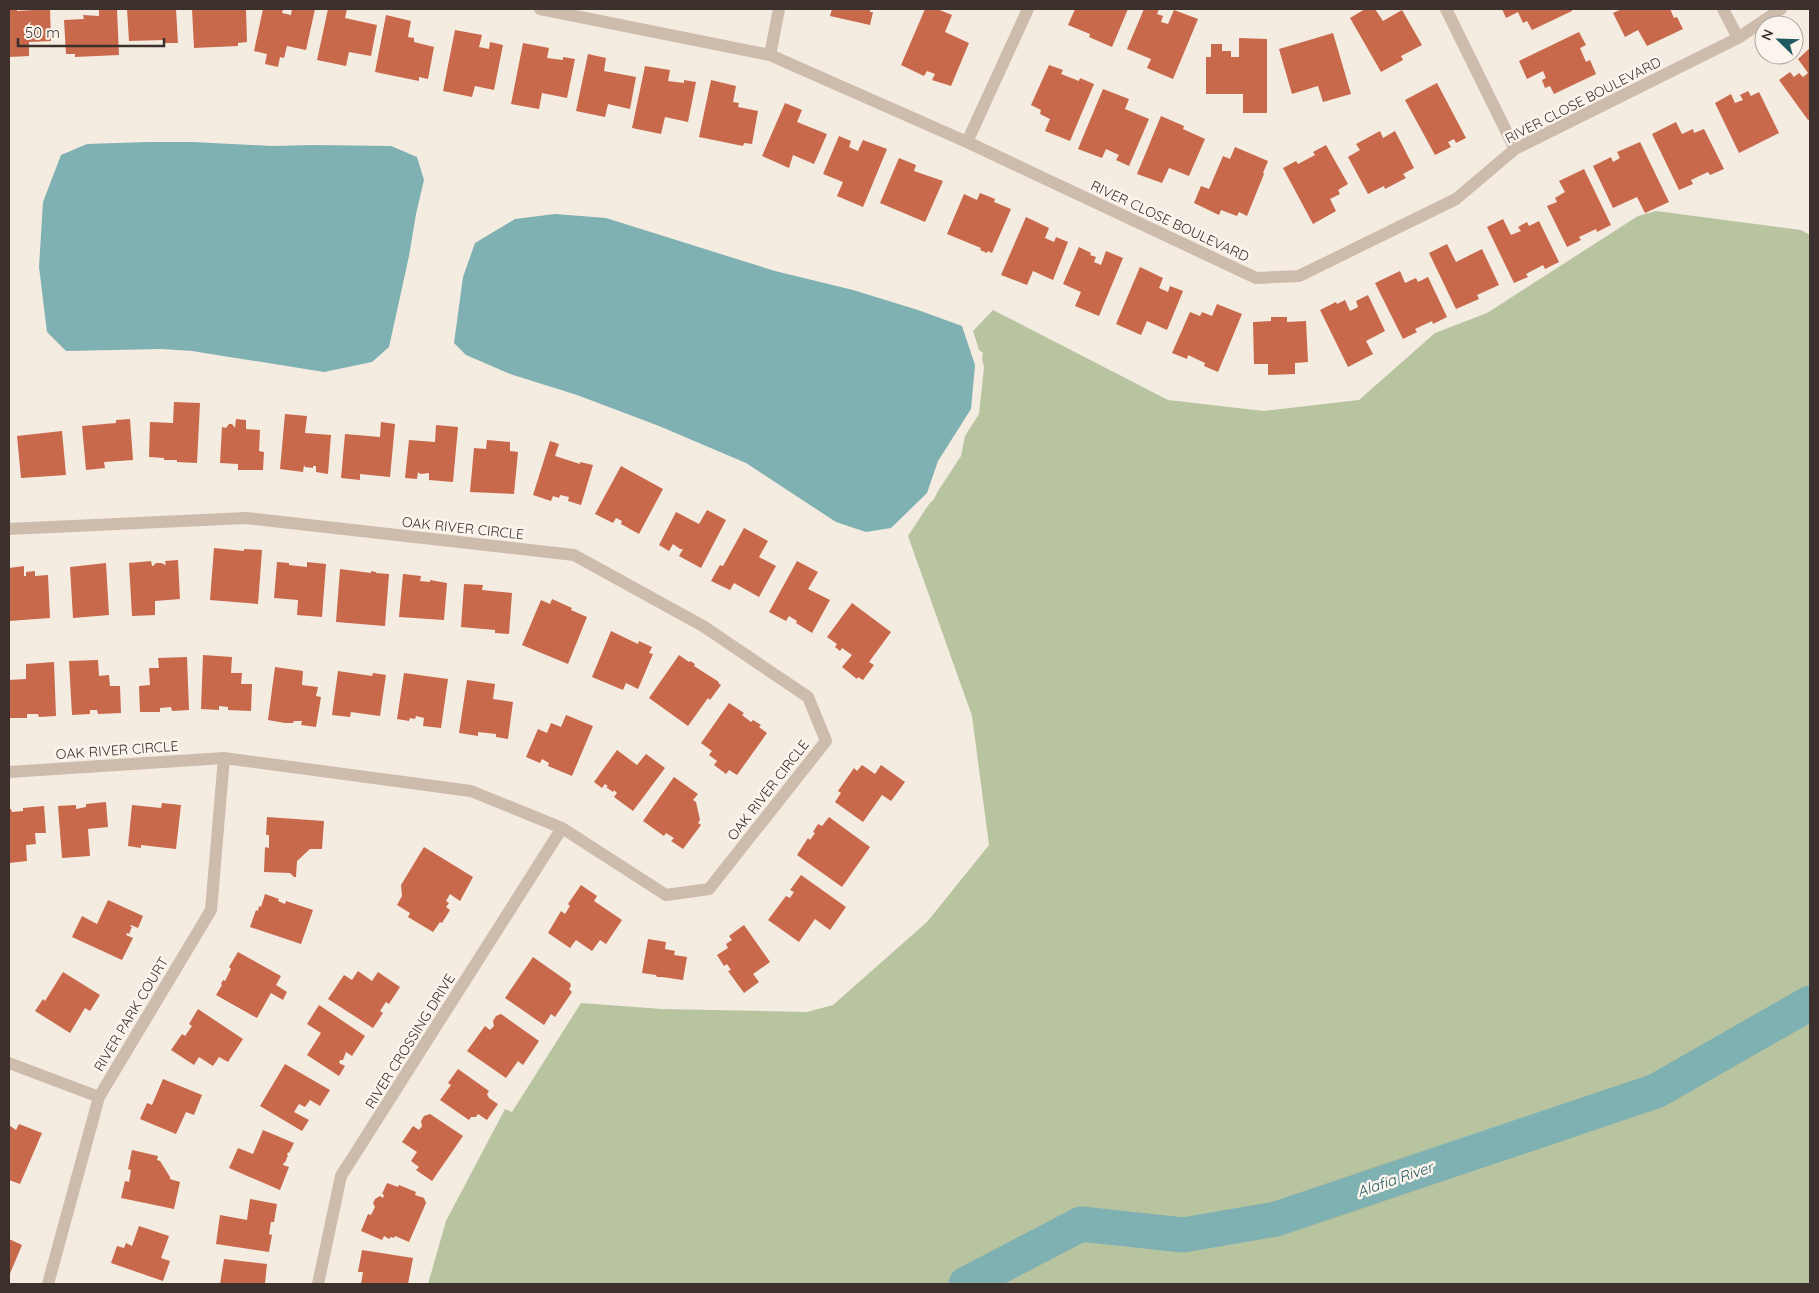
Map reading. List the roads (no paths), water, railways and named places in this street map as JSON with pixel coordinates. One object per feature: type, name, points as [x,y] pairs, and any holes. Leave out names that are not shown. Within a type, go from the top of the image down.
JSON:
[{"type":"street","name":"RIVER CLOSE BOULEVARD","points":[[540,9],[770,55],[967,142],[1256,278],[1299,276],[1456,199],[1515,149],[1738,38],[1781,9]]},
{"type":"street","points":[[770,55],[779,9]]},
{"type":"street","points":[[967,142],[1028,9]]},
{"type":"street","points":[[1446,9],[1515,149]]},
{"type":"street","points":[[1723,9],[1738,38]]},
{"type":"street","name":"OAK RIVER CIRCLE","points":[[9,529],[246,518],[574,555],[702,626],[808,697],[826,741],[709,889],[666,895],[562,828],[471,791],[224,758],[9,772]]},
{"type":"street","name":"RIVER PARK COURT","points":[[48,1284],[100,1097],[211,910],[224,758]]},
{"type":"street","name":"RIVER CROSSING DRIVE","points":[[318,1284],[341,1176],[562,828]]},
{"type":"street","points":[[9,1063],[100,1097]]},
{"type":"water","points":[[148,142],[273,146],[391,146],[417,157],[424,180],[389,347],[372,362],[324,372],[192,351],[162,349],[66,351],[47,332],[39,267],[43,202],[61,155],[87,144]]},
{"type":"water","points":[[555,214],[606,218],[775,271],[853,290],[962,326],[975,365],[971,409],[938,461],[927,493],[891,528],[866,532],[836,522],[746,463],[659,426],[577,395],[510,374],[466,355],[454,343],[463,277],[475,243],[515,219]]},
{"type":"waterway","name":"Alafia River","points":[[966,1284],[1081,1224],[1183,1235],[1276,1219],[1656,1091],[1810,1003]]}]
